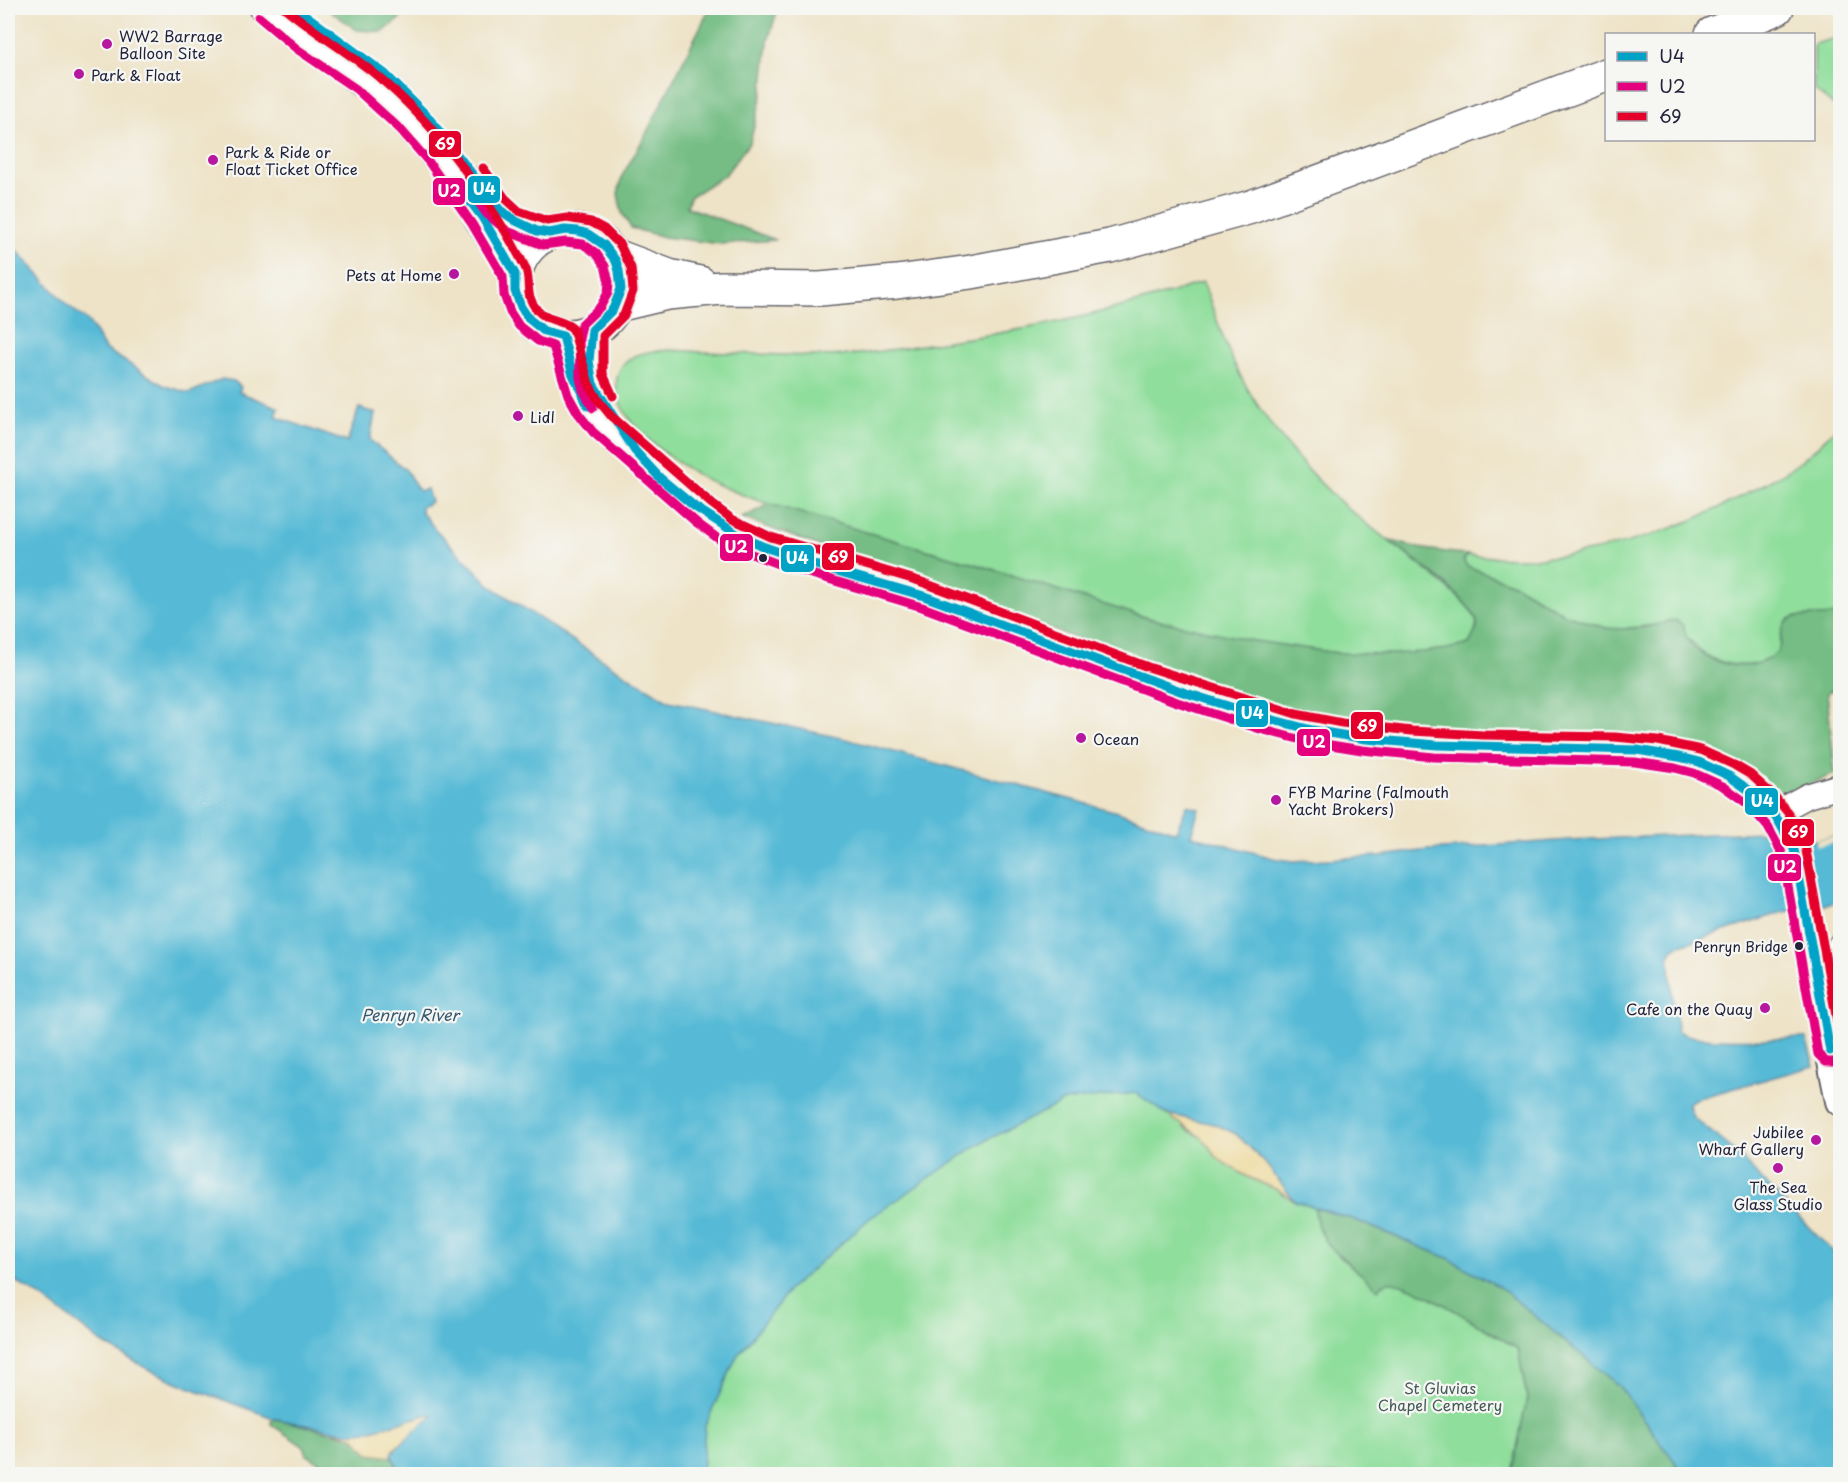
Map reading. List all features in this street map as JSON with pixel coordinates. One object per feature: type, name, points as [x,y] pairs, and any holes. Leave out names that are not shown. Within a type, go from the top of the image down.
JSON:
[{"type":"highway","points":[[267,8],[304,39],[363,80],[410,122],[437,154],[482,217],[515,274]]},
{"type":"highway","points":[[296,8],[384,73],[414,102],[445,138],[500,210],[513,221],[548,234]]},
{"type":"highway","points":[[1717,33],[1777,8]]},
{"type":"highway","points":[[617,305],[667,293],[722,288],[820,289],[897,282],[971,272],[1110,246],[1251,207],[1605,75]]},
{"type":"highway","points":[[566,230],[582,231],[597,238],[613,255],[620,271],[621,288],[617,305],[607,320],[578,333],[544,331],[529,319],[520,307],[515,291],[515,274],[521,257],[532,243],[548,234],[566,230]]},
{"type":"highway","points":[[613,255],[669,276],[722,288]]},
{"type":"main road","points":[[578,333],[589,357],[590,378],[598,395],[642,460],[705,514],[730,531],[755,543],[787,555],[924,596],[1088,658],[1237,709],[1312,730],[1370,739],[1453,747],[1606,749],[1667,755],[1702,763],[1728,774],[1750,788],[1780,823],[1796,860],[1807,924],[1835,1050],[1840,1101]]},
{"type":"street","points":[[1780,823],[1807,796],[1840,786]]},
{"type":"green space","points":[[326,8],[405,8],[404,15],[383,32],[357,30]]},
{"type":"green space","points":[[710,8],[778,8],[768,41],[762,95],[750,142],[725,175],[690,197],[687,207],[776,240],[721,244],[664,237],[631,228],[622,213],[618,194],[622,176],[644,138]]},
{"type":"green space","points":[[1840,37],[1840,110],[1815,91],[1815,44]]},
{"type":"green space","points":[[1203,282],[1234,364],[1273,428],[1331,493],[1359,518],[1434,576],[1467,606],[1476,621],[1476,631],[1469,644],[1454,649],[1419,654],[1347,654],[1239,638],[1126,612],[988,568],[757,500],[714,483],[665,454],[648,439],[622,407],[617,391],[619,370],[626,361],[647,352],[671,350],[810,356],[879,352],[1013,331],[1077,318],[1140,302]]},
{"type":"green space","points":[[1840,424],[1840,615],[1789,619],[1781,635],[1779,649],[1775,655],[1764,661],[1750,666],[1729,664],[1707,657],[1686,637],[1655,625],[1622,629],[1606,628],[1562,613],[1516,585],[1467,566],[1463,561],[1468,555],[1541,558],[1569,555],[1598,550],[1653,535],[1707,514],[1785,473],[1805,458]]},
{"type":"green space","points":[[770,504],[985,567],[1147,618],[1255,641],[1337,653],[1392,654],[1447,649],[1469,644],[1477,628],[1477,619],[1458,596],[1388,540],[1418,548],[1468,555],[1463,560],[1467,566],[1516,585],[1562,613],[1606,628],[1646,627],[1676,620],[1683,625],[1686,637],[1694,647],[1715,661],[1727,664],[1752,665],[1774,655],[1780,646],[1784,625],[1794,617],[1840,615],[1840,688],[1827,692],[1835,774],[1773,798],[1750,776],[1454,735],[1346,725],[1247,700],[742,518]]},
{"type":"green space","name":"St Gluvias Chapel Cemetery","points":[[919,936],[1840,1474],[1684,1474],[1619,1386],[1500,1287],[1448,1258],[1355,1220],[1316,1215],[1324,1238],[1331,1247],[1378,1288],[1390,1282],[1416,1290],[1518,1349],[1527,1398],[1512,1474],[630,1474]],"holes":[[[1181,1117],[1294,1200],[1224,1163],[1201,1137],[1184,1128]]]},
{"type":"green space","points":[[1314,1207],[1355,1220],[1448,1258],[1500,1287],[1619,1386],[1684,1474],[1512,1474],[1527,1398],[1518,1349],[1416,1290],[1390,1282],[1378,1289],[1329,1246],[1318,1227]]},
{"type":"green space","points":[[276,1419],[355,1438],[369,1454],[392,1457],[403,1474],[337,1474],[307,1455],[304,1447],[271,1424],[271,1421]]},
{"type":"sand","points":[[1166,1114],[1214,1124],[1238,1135],[1265,1162],[1295,1201],[1224,1163],[1201,1137]]},
{"type":"sand","points":[[426,1415],[434,1416],[394,1449],[392,1457],[369,1454],[355,1438],[334,1432],[368,1431]]},
{"type":"water","name":"Penryn River","points":[[8,241],[66,304],[89,322],[105,349],[165,386],[189,393],[222,379],[234,381],[241,387],[239,392],[279,408],[276,417],[347,442],[359,408],[375,413],[370,440],[406,470],[417,488],[421,491],[427,489],[431,502],[421,507],[421,511],[435,529],[492,587],[669,701],[846,739],[1114,811],[1176,832],[1187,805],[1199,809],[1191,835],[1273,858],[1293,861],[1568,840],[1764,832],[1772,850],[1840,835],[1840,902],[1784,912],[1674,947],[1669,955],[1677,1030],[1700,1038],[1806,1038],[1814,1066],[1695,1099],[1689,1103],[1694,1118],[1730,1147],[1840,1259],[1840,1474],[1684,1474],[1619,1386],[1500,1287],[1448,1258],[1355,1220],[1295,1201],[1265,1163],[1236,1134],[1214,1124],[1166,1114],[1136,1093],[1065,1101],[979,1144],[869,1219],[790,1289],[737,1356],[705,1426],[702,1474],[403,1474],[392,1457],[392,1453],[433,1416],[426,1415],[368,1431],[347,1433],[276,1419],[188,1387],[146,1368],[104,1344],[40,1296],[8,1277]]},
{"type":"pier","points":[[1840,835],[1840,841],[1817,846],[1816,840]]},
{"type":"transit line","name":"69","points":[[285,8],[380,78],[436,134],[478,188],[498,219],[525,267],[530,298],[537,310],[545,317],[573,329],[589,384],[598,400],[611,416],[732,519],[771,537],[919,581],[1148,667],[1296,714],[1342,723],[1412,731],[1483,735],[1615,737],[1658,741],[1701,750],[1734,765],[1751,775],[1776,798],[1788,813],[1805,845],[1840,1038]]},
{"type":"transit line","name":"U4","points":[[296,8],[384,73],[428,117],[500,210],[537,231],[549,233],[565,230],[578,231],[588,234],[604,245],[616,261],[621,289],[613,309],[592,330],[589,361],[593,384],[635,451],[660,478],[695,507],[737,534],[762,546],[816,565],[924,596],[1183,692],[1312,730],[1366,739],[1437,745],[1637,750],[1699,762],[1729,776],[1756,795],[1778,820],[1794,849],[1830,1051]]},
{"type":"transit line","name":"U2","points":[[259,17],[297,49],[356,89],[401,130],[428,161],[472,224],[503,277],[504,295],[510,312],[519,326],[538,341],[553,346],[568,395],[578,413],[593,432],[697,523],[720,540],[778,564],[922,607],[1177,702],[1260,729],[1306,741],[1362,750],[1434,757],[1635,762],[1694,773],[1723,786],[1748,804],[1768,827],[1782,853],[1818,1054],[1826,1062],[1840,1062]]},
{"type":"transit line","name":"69","points":[[483,168],[505,198],[519,211],[547,221],[567,218],[591,222],[604,229],[620,245],[631,268],[633,291],[624,315],[603,336],[603,374],[613,396]]},
{"type":"transit line","name":"U2","points":[[463,182],[487,214],[507,231],[543,245],[566,242],[583,244],[596,253],[605,266],[609,282],[608,293],[600,307],[582,324],[579,339],[580,378],[583,390],[593,408]]},
{"type":"transit line","name":"U4","points":[[463,192],[482,217],[515,274],[515,291],[529,319],[544,331],[563,336],[572,372],[588,406]]},
{"type":"place","name":"WW2 Barrage Balloon Site","points":[[107,44]]},
{"type":"place","name":"Park & Float","points":[[79,74]]},
{"type":"place","name":"Park & Ride or Float Ticket Office","points":[[213,160]]},
{"type":"place","name":"Pets at Home","points":[[454,274]]},
{"type":"place","name":"Lidl","points":[[518,416]]},
{"type":"place","name":"Ocean","points":[[1081,738]]},
{"type":"place","name":"FYB Marine (Falmouth Yacht Brokers)","points":[[1276,800]]},
{"type":"place","name":"Penryn Bridge","points":[[1799,946]]},
{"type":"place","name":"Cafe on the Quay","points":[[1765,1008]]},
{"type":"place","name":"Jubilee Wharf Gallery","points":[[1816,1140]]},
{"type":"place","name":"The Sea Glass Studio","points":[[1778,1168]]}]
